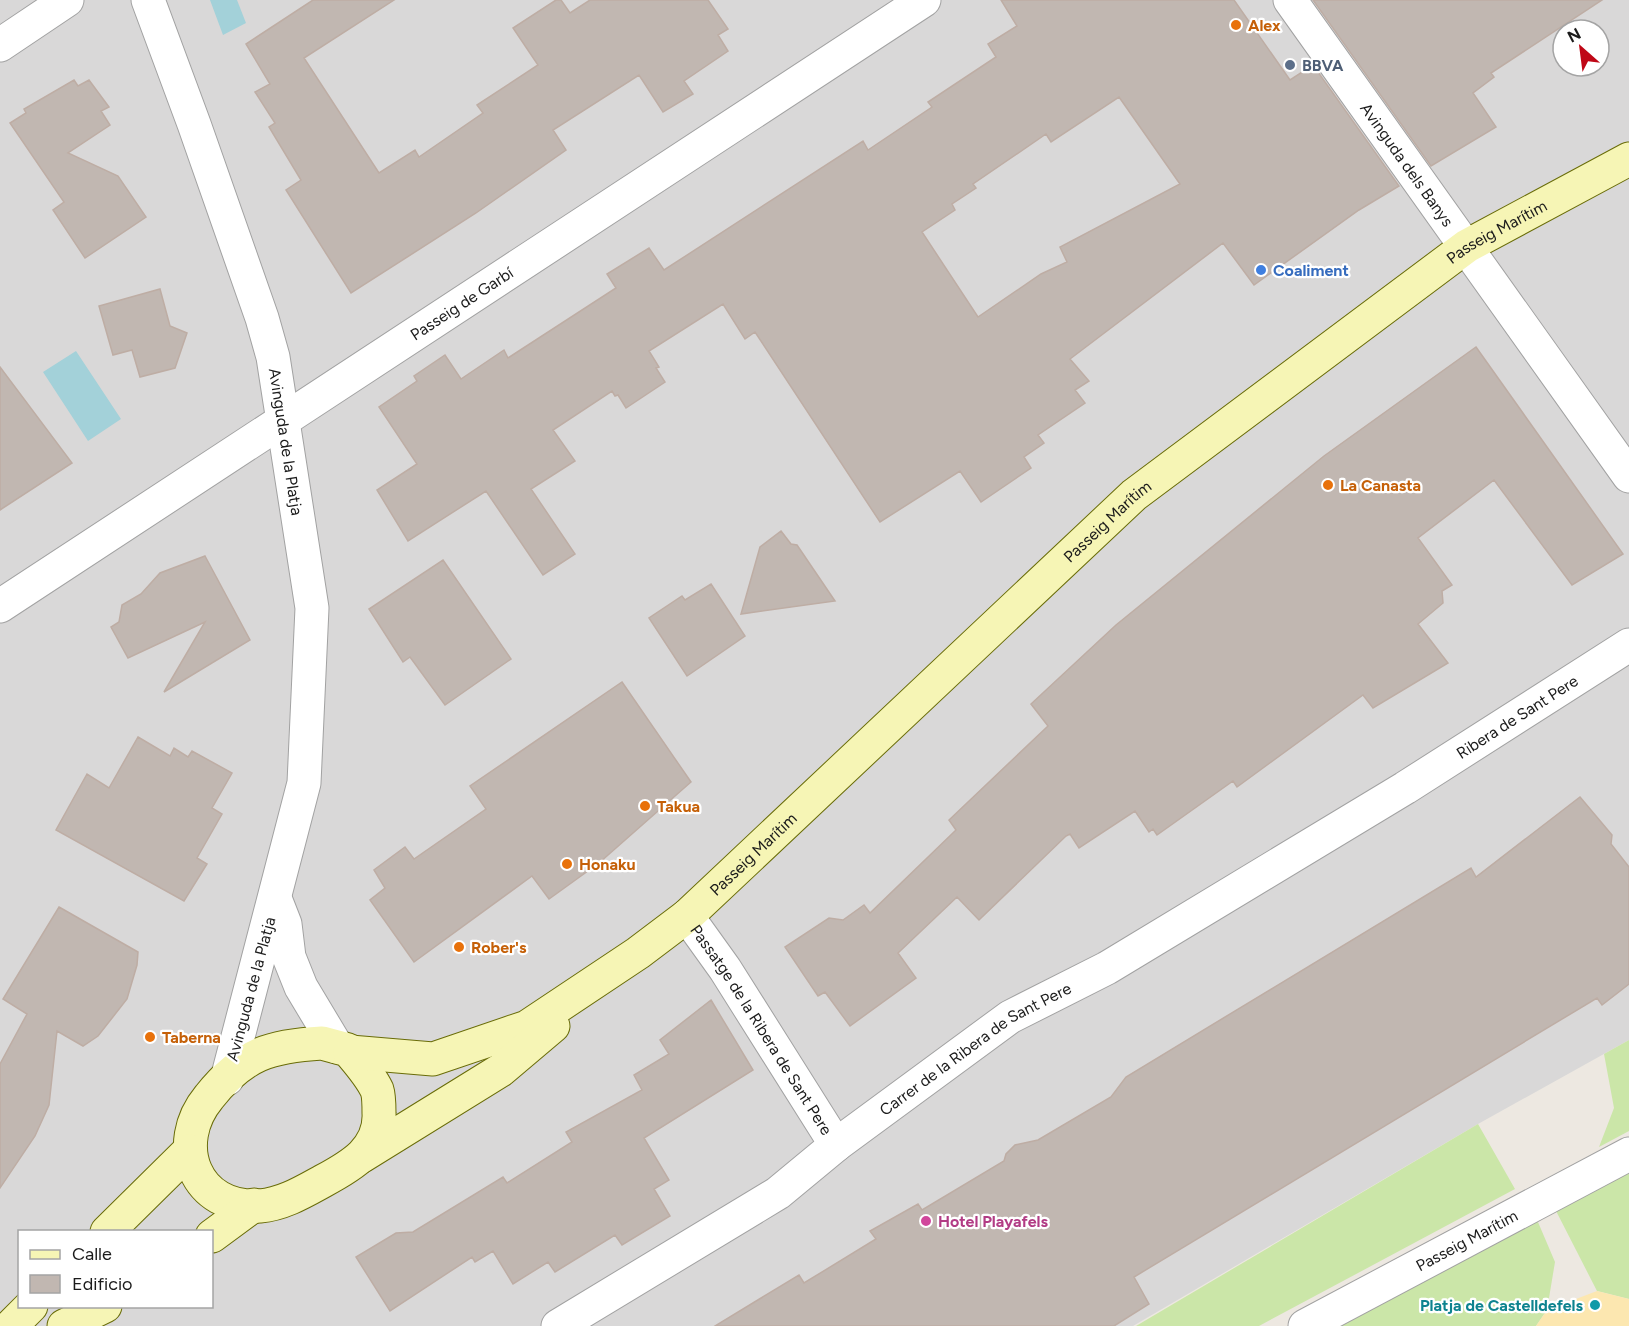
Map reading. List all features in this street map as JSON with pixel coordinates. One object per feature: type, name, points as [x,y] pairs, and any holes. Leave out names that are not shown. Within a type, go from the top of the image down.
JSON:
[{"type":"street","points":[[0,45],[67,0]]},
{"type":"street","name":"Avinguda de la Platja","points":[[148,0],[262,318],[273,357],[312,608],[304,783],[226,1079]]},
{"type":"street","name":"Passeig de Garbí","points":[[0,606],[924,0]]},
{"type":"street","name":"Avinguda dels Banys","points":[[1290,0],[1629,476]]},
{"type":"street","name":"Passeig Marítim","points":[[343,1049],[433,1059],[527,1028],[638,953],[687,916],[1134,495],[1467,246],[1629,159]]},
{"type":"street","name":"Ribera de Sant Pere","points":[[1405,788],[1629,645]]},
{"type":"street","name":"Carrer de la Ribera de Sant Pere","points":[[558,1326],[778,1192],[836,1145],[1010,1017],[1107,968],[1405,788]]},
{"type":"street","name":"Avinguda de la Platja","points":[[275,899],[285,924],[289,957],[301,987],[343,1049]]},
{"type":"street","name":"Passatge de la Ribera de Sant Pere","points":[[687,916],[725,969],[836,1145]]},
{"type":"street","name":"Passeig Marítim","points":[[362,1156],[501,1070],[638,953]]},
{"type":"street","points":[[322,1044],[343,1049],[378,1092],[380,1125],[370,1147],[352,1165],[294,1198],[254,1205],[236,1203],[215,1196],[190,1161],[188,1143],[194,1122],[208,1097],[243,1061],[284,1046],[322,1044]]},
{"type":"street","points":[[109,1230],[189,1151]]},
{"type":"street","name":"Passeig Marítim","points":[[1305,1326],[1629,1154]]},
{"type":"street","points":[[213,1235],[254,1205]]},
{"type":"street","points":[[12,1326],[29,1308]]},
{"type":"street","points":[[64,1326],[101,1308]]},
{"type":"shaded area","points":[[0,0],[1629,0],[1629,1040],[1478,1124],[1133,1326],[0,1326]]},
{"type":"green space","points":[[1629,1040],[1629,1131],[1599,1147],[1614,1108],[1604,1054]]},
{"type":"green space","points":[[1478,1124],[1515,1189],[1259,1326],[1136,1326]]},
{"type":"green space","points":[[1629,1167],[1629,1299],[1597,1291],[1554,1207]]},
{"type":"green space","points":[[1535,1215],[1555,1262],[1547,1310],[1536,1326],[1326,1326]]},
{"type":"sand","name":"Platja de Castelldefels","points":[[1597,1291],[1629,1299],[1629,1326],[1536,1326],[1547,1310]]},
{"type":"water","points":[[210,0],[237,0],[246,23],[223,35]]},
{"type":"water","points":[[76,351],[121,419],[88,441],[43,372]]},
{"type":"building","points":[[313,0],[394,0],[304,58],[379,173],[415,150],[419,157],[483,113],[477,105],[538,65],[513,28],[556,0],[561,0],[570,13],[590,0],[708,0],[728,29],[718,35],[728,51],[684,81],[693,94],[663,112],[639,75],[553,130],[566,150],[476,213],[351,293],[286,190],[301,180],[269,127],[275,123],[255,92],[270,84],[246,44]]},
{"type":"building","points":[[1001,0],[1234,0],[1290,80],[1313,65],[1399,186],[1359,210],[1254,285],[1223,243],[1070,359],[1089,381],[1075,390],[1085,403],[1038,435],[1044,443],[1024,457],[1031,468],[981,502],[960,471],[880,522],[755,332],[745,339],[723,304],[649,351],[665,382],[626,408],[618,395],[615,396],[612,391],[553,430],[575,461],[531,489],[575,554],[543,575],[486,491],[408,541],[377,490],[417,464],[379,407],[417,381],[414,376],[445,355],[461,379],[504,350],[508,358],[616,288],[607,274],[649,248],[664,270],[863,141],[868,150],[932,107],[928,102],[996,57],[988,44],[1017,26]],"holes":[[[1119,97],[1180,184],[1060,247],[1067,262],[1041,274],[978,317],[922,232],[955,210],[952,204],[976,188],[973,184],[1046,134],[1051,142]]]},
{"type":"building","points":[[1313,0],[1602,0],[1575,18],[1551,18],[1551,34],[1491,73],[1494,77],[1473,93],[1496,127],[1431,166]]},
{"type":"building","points":[[74,80],[78,86],[89,80],[109,107],[101,111],[110,125],[68,153],[118,176],[146,217],[85,258],[53,210],[64,202],[10,123],[26,113],[24,109]]},
{"type":"building","points":[[160,289],[170,326],[187,333],[175,368],[140,377],[132,350],[113,355],[99,306]]},
{"type":"building","points":[[1476,347],[1623,554],[1572,585],[1494,480],[1418,538],[1452,585],[1442,591],[1443,603],[1418,624],[1448,663],[1373,708],[1363,695],[1237,787],[1233,781],[1157,835],[1153,829],[1149,832],[1135,811],[1079,848],[1070,834],[1066,836],[979,920],[957,897],[898,953],[916,978],[850,1026],[825,992],[818,996],[785,947],[829,918],[843,920],[864,905],[870,913],[956,830],[949,820],[1048,726],[1031,704],[1116,625],[1324,456]]},
{"type":"building","points":[[0,367],[72,463],[0,510]]},
{"type":"building","points":[[781,531],[791,544],[797,545],[835,601],[741,614],[760,547]]},
{"type":"building","points":[[205,556],[250,640],[164,692],[205,622],[128,658],[111,627],[119,622],[122,605],[141,594],[160,573]]},
{"type":"building","points":[[443,560],[511,659],[445,705],[410,657],[403,662],[369,609]]},
{"type":"building","points":[[711,584],[745,636],[687,676],[649,618],[682,596],[685,600]]},
{"type":"building","points":[[622,682],[691,782],[599,863],[549,899],[532,876],[414,962],[370,900],[385,888],[374,870],[405,847],[414,859],[486,809],[470,786]]},
{"type":"building","points":[[138,737],[170,756],[174,748],[188,757],[192,751],[232,773],[212,808],[222,814],[197,858],[207,864],[184,901],[56,830],[87,774],[109,788]]},
{"type":"building","points":[[1580,797],[1612,835],[1611,844],[1629,867],[1629,984],[1602,1005],[1597,998],[1134,1277],[1149,1304],[1114,1326],[715,1326],[799,1275],[804,1283],[876,1239],[870,1231],[918,1204],[922,1210],[1004,1161],[1006,1154],[1015,1145],[1038,1140],[1111,1097],[1126,1077],[1471,868],[1476,877]]},
{"type":"building","points":[[59,907],[138,952],[137,965],[127,999],[98,1036],[83,1046],[57,1031],[49,1105],[35,1136],[0,1188],[0,1064],[27,1014],[3,999]]},
{"type":"building","points":[[711,1000],[753,1070],[644,1138],[669,1180],[654,1189],[670,1216],[622,1245],[615,1235],[555,1272],[548,1262],[513,1284],[493,1251],[475,1262],[472,1257],[390,1311],[356,1257],[396,1233],[413,1232],[503,1177],[507,1183],[572,1142],[566,1132],[642,1090],[634,1075],[669,1054],[660,1040]]},
{"type":"place","name":"Alex","points":[[1236,25]]},
{"type":"place","name":"BBVA","points":[[1290,65]]},
{"type":"place","name":"Coaliment","points":[[1261,270]]},
{"type":"place","name":"La Canasta","points":[[1328,485]]},
{"type":"place","name":"Takua","points":[[645,806]]},
{"type":"place","name":"Honaku","points":[[567,864]]},
{"type":"place","name":"Rober's","points":[[459,947]]},
{"type":"place","name":"Taberna","points":[[150,1037]]},
{"type":"place","name":"Hotel Playafels","points":[[926,1221]]},
{"type":"place","name":"Platja de Castelldefels","points":[[1595,1305]]}]
